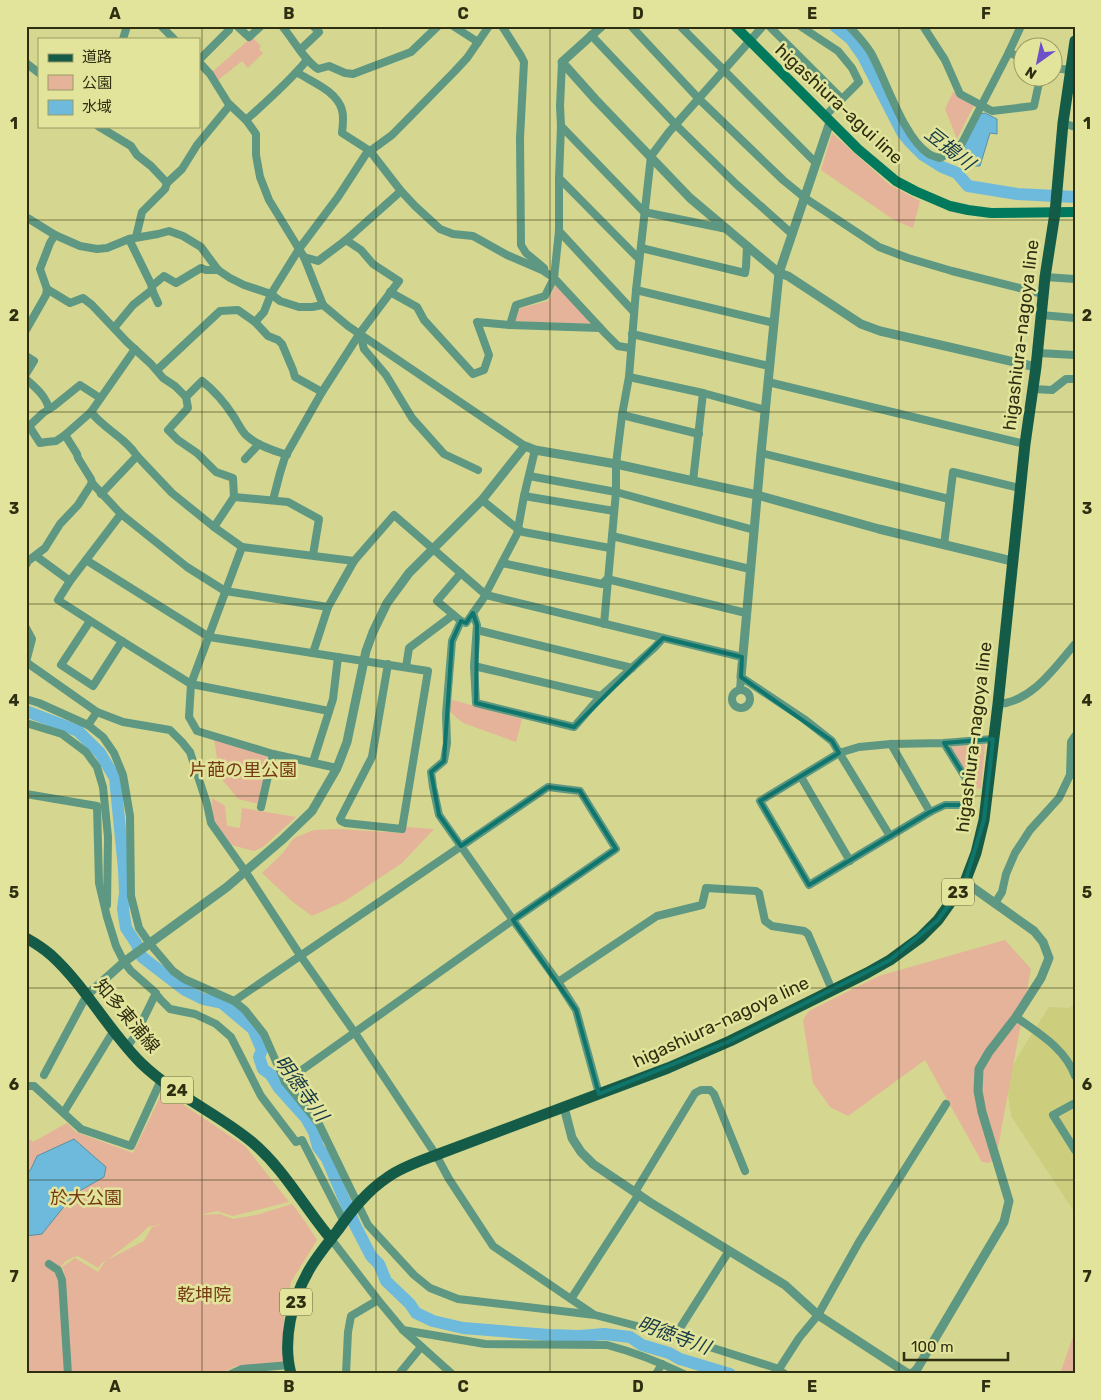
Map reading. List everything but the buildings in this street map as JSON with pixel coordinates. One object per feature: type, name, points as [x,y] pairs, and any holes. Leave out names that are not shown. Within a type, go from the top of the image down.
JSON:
[{"type":"main road","name":"higashiura-agui line","points":[[735,26],[858,148],[896,181],[933,200],[968,210],[991,213],[1075,212]]},
{"type":"main road","name":"higashiura-nagoya line","points":[[290,1369],[288,1351],[291,1317],[309,1270],[366,1194],[387,1177],[436,1154],[668,1068],[730,1041],[832,990],[890,960],[920,938],[938,920],[965,882],[976,853],[984,820],[1025,444],[1038,352],[1045,276],[1055,213],[1063,123],[1075,41]]},
{"type":"main road","name":"知多東浦線","points":[[26,938],[61,965],[141,1063],[161,1080],[234,1128],[253,1143],[269,1159],[331,1239]]},
{"type":"street","points":[[161,26],[173,38]]},
{"type":"street","points":[[200,60],[230,26]]},
{"type":"street","points":[[237,26],[249,37],[261,26]]},
{"type":"street","points":[[282,26],[310,64],[318,69],[330,66],[345,73],[353,74],[411,52],[438,26]]},
{"type":"street","points":[[300,50],[319,32],[313,26]]},
{"type":"street","points":[[454,26],[478,42]]},
{"type":"street","points":[[255,322],[264,312],[271,294],[299,249],[338,197],[366,154],[392,135],[454,72],[489,26]]},
{"type":"street","points":[[502,26],[524,62],[520,138],[521,245],[526,253],[545,268],[618,346],[630,348]]},
{"type":"street","points":[[510,325],[516,305],[545,296],[554,278],[559,231],[562,62],[602,26]]},
{"type":"street","points":[[632,26],[699,99],[763,161],[805,198],[879,247],[952,271],[1043,294]]},
{"type":"street","points":[[680,26],[816,163]]},
{"type":"street","points":[[604,624],[616,492],[616,464],[629,377],[630,348],[650,156],[763,26]]},
{"type":"street","points":[[769,26],[842,99]]},
{"type":"street","points":[[740,690],[760,453],[779,273],[805,198],[828,119],[842,99],[859,82],[852,68],[838,51],[800,26]]},
{"type":"street","points":[[849,26],[871,53],[905,126],[918,145],[929,155],[940,158],[953,151],[962,143],[1021,26]]},
{"type":"street","points":[[923,26],[945,60],[960,94],[992,111],[1034,106],[1038,88]]},
{"type":"street","points":[[591,35],[676,125],[736,184],[792,234]]},
{"type":"street","points":[[1009,52],[1014,55]]},
{"type":"street","points":[[246,120],[293,75],[298,73],[307,60]]},
{"type":"street","points":[[200,62],[230,105],[246,120],[256,134],[256,155],[260,176],[269,200],[304,257],[323,305],[348,326],[525,446],[536,450],[616,464],[757,495],[879,529],[1012,561]]},
{"type":"street","points":[[562,62],[690,198],[779,273],[788,276],[861,324],[880,331],[1036,367]]},
{"type":"street","points":[[26,63],[38,72]]},
{"type":"street","points":[[1064,69],[1070,70]]},
{"type":"street","points":[[298,73],[333,96],[342,108],[344,116],[342,133],[370,151],[401,191],[440,230],[453,234],[473,236],[507,255],[542,270],[554,278]]},
{"type":"street","points":[[158,303],[133,238],[142,212],[166,189],[167,184],[182,169],[197,145],[230,105]]},
{"type":"street","points":[[1063,123],[1075,127]]},
{"type":"street","points":[[561,126],[644,212],[727,230]]},
{"type":"street","points":[[101,128],[131,146],[137,155],[151,166],[167,184]]},
{"type":"street","points":[[559,178],[639,259]]},
{"type":"street","points":[[304,257],[318,261],[346,240],[401,191]]},
{"type":"street","points":[[26,217],[55,235],[80,246],[98,249],[107,248],[133,238],[169,231],[201,247],[218,270],[244,285],[299,306],[312,307],[323,305]]},
{"type":"street","points":[[559,231],[634,312]]},
{"type":"street","points":[[26,330],[43,301],[47,289],[40,269],[55,235]]},
{"type":"street","points":[[273,500],[286,455],[322,392],[360,334],[399,281],[372,264],[361,250],[346,240]]},
{"type":"street","points":[[640,248],[745,273],[747,246]]},
{"type":"street","points":[[535,260],[548,267],[555,268]]},
{"type":"street","points":[[114,328],[133,305],[164,276],[176,284],[202,268],[218,270]]},
{"type":"street","points":[[1045,276],[1075,279]]},
{"type":"street","points":[[47,289],[70,303],[84,298],[163,378],[186,397],[188,408],[168,430],[178,440],[197,453],[216,472],[233,478],[234,497],[214,527]]},
{"type":"street","points":[[636,290],[774,323]]},
{"type":"street","points":[[390,292],[417,307],[424,320],[473,374],[484,370],[489,355],[477,322],[600,328]]},
{"type":"street","points":[[157,370],[221,311],[238,310],[255,322],[268,336],[282,344],[294,370],[295,377],[322,392]]},
{"type":"street","points":[[1041,315],[1075,318]]},
{"type":"street","points":[[360,334],[364,349],[386,375],[412,418],[444,454],[478,470]]},
{"type":"street","points":[[632,334],[769,366]]},
{"type":"street","points":[[100,398],[80,385],[28,428],[40,444],[56,441],[66,435],[90,412],[100,398],[135,349]]},
{"type":"street","points":[[1038,352],[1075,355]]},
{"type":"street","points":[[26,356],[34,361],[26,374]]},
{"type":"street","points":[[629,377],[703,393],[765,410]]},
{"type":"street","points":[[26,379],[42,394],[49,409]]},
{"type":"street","points":[[1033,389],[1052,390],[1066,379],[1075,380]]},
{"type":"street","points":[[186,397],[202,382],[212,388],[219,396],[246,435],[259,444],[286,455]]},
{"type":"street","points":[[768,382],[1025,444]]},
{"type":"street","points":[[694,481],[703,393]]},
{"type":"street","points":[[90,412],[128,446],[172,494],[242,547],[354,561]]},
{"type":"street","points":[[622,415],[698,434]]},
{"type":"street","points":[[66,435],[92,483],[102,494],[121,514],[188,567],[225,591],[328,607]]},
{"type":"street","points":[[245,459],[259,444]]},
{"type":"street","points":[[44,1075],[87,995],[124,962],[227,887],[283,839],[312,811],[337,768],[347,742],[372,632],[387,603],[409,573],[482,500],[525,446]]},
{"type":"street","points":[[461,574],[437,601],[460,621],[466,623],[486,595],[517,534],[524,496],[536,450]]},
{"type":"street","points":[[760,453],[949,499]]},
{"type":"street","points":[[102,494],[137,456]]},
{"type":"street","points":[[944,545],[952,472],[1020,488]]},
{"type":"street","points":[[529,476],[616,492],[754,530]]},
{"type":"street","points":[[26,566],[28,561],[45,548],[60,524],[78,505],[92,483]]},
{"type":"street","points":[[524,496],[614,511]]},
{"type":"street","points":[[234,497],[288,502],[319,518],[313,555]]},
{"type":"street","points":[[482,500],[523,532],[610,548]]},
{"type":"street","points":[[121,514],[70,581],[58,600],[191,684],[329,712]]},
{"type":"street","points":[[313,653],[328,607],[354,561],[394,515],[486,595],[742,657]]},
{"type":"street","points":[[612,536],[750,569]]},
{"type":"street","points":[[242,547],[191,684],[189,717],[198,731],[272,754],[337,768]]},
{"type":"street","points":[[36,556],[70,581]]},
{"type":"street","points":[[86,560],[208,637],[388,664],[428,671],[402,829],[340,821],[372,757],[388,664]]},
{"type":"street","points":[[502,563],[602,584],[607,580]]},
{"type":"street","points":[[607,580],[746,613]]},
{"type":"street","points":[[473,613],[478,625],[474,666],[476,703],[574,727],[600,696],[656,647],[663,638]]},
{"type":"street","points":[[406,667],[409,648],[453,615]]},
{"type":"street","points":[[90,621],[61,665],[93,686],[122,642]]},
{"type":"street","points":[[460,621],[452,641],[446,714],[447,743],[444,761],[431,772],[440,815],[576,1010],[599,1094]]},
{"type":"street","points":[[26,628],[32,639],[26,662],[97,712],[123,722],[170,730],[182,742],[190,752],[207,804],[211,823],[436,1154],[449,1179],[493,1246],[595,1315]]},
{"type":"street","points":[[477,630],[632,668]]},
{"type":"street","points":[[998,704],[1007,703],[1027,694],[1051,673],[1075,644]]},
{"type":"street","points":[[313,762],[329,712],[338,657]]},
{"type":"street","points":[[474,666],[600,696]]},
{"type":"street","points":[[741,677],[832,740],[890,836]]},
{"type":"street","points":[[26,699],[88,725],[103,737],[114,753],[123,775],[130,816],[131,896],[139,928],[173,972],[184,979],[234,1001],[245,1010],[264,1034],[285,1082],[319,1124],[368,1225],[414,1275],[430,1288],[458,1298],[595,1315],[675,1336],[782,1372],[799,1338],[818,1315],[859,1242],[946,1104]]},
{"type":"street","points":[[88,725],[97,712]]},
{"type":"street","points":[[26,723],[62,734],[86,752],[97,767],[103,787],[108,837],[107,918]]},
{"type":"street","points":[[995,903],[1002,892],[1006,874],[1015,853],[1030,830],[1059,798],[1070,775],[1071,742],[1075,736]]},
{"type":"street","points":[[944,744],[971,787],[970,805],[945,805],[930,812],[809,885],[760,801],[839,753],[859,746],[944,744],[993,739]]},
{"type":"street","points":[[890,744],[930,812]]},
{"type":"street","points":[[261,807],[272,754]]},
{"type":"street","points":[[801,777],[850,861]]},
{"type":"street","points":[[234,1001],[548,786],[580,791],[616,849],[285,1082]]},
{"type":"street","points":[[26,794],[97,806],[99,883],[107,918],[116,946],[124,962],[170,1008],[195,1014],[216,1024],[231,1037],[261,1096],[296,1142],[302,1140],[344,1222]]},
{"type":"street","points":[[564,1107],[572,1138],[581,1152],[607,1174],[785,1285],[818,1315],[907,1373],[912,1374],[918,1369],[1004,1222],[1009,1201],[982,1112],[978,1092],[979,1069],[1041,978],[1049,958],[1043,942],[1034,931],[965,882]]},
{"type":"street","points":[[558,982],[657,916],[702,905],[706,888],[756,891],[759,893],[765,921],[772,926],[804,931],[808,934],[832,990]]},
{"type":"street","points":[[127,1047],[135,1036],[156,994]]},
{"type":"street","points":[[1016,1017],[1056,1046],[1075,1076]]},
{"type":"street","points":[[64,1112],[114,1030]]},
{"type":"street","points":[[26,1086],[34,1086],[81,1129],[131,1146],[161,1080]]},
{"type":"street","points":[[571,1299],[637,1193],[695,1094],[701,1090],[710,1090],[714,1094],[745,1171]]},
{"type":"street","points":[[1075,1103],[1054,1115],[1075,1150]]},
{"type":"street","points":[[331,1239],[403,1330],[447,1372]]},
{"type":"street","points":[[675,1336],[729,1251]]},
{"type":"street","points":[[49,1264],[58,1270],[62,1280],[68,1374]]},
{"type":"street","points":[[346,1374],[347,1342],[351,1316],[378,1300]]},
{"type":"street","points":[[403,1330],[485,1344],[607,1346],[625,1350],[684,1374]]},
{"type":"street","points":[[399,1374],[421,1347]]},
{"type":"street","points":[[656,1374],[662,1364]]},
{"type":"street","points":[[231,1374],[242,1369],[290,1369]]},
{"type":"highlighted area","points":[[473,613],[477,625],[476,703],[574,727],[663,638],[742,657],[741,677],[832,741],[839,753],[760,801],[809,885],[930,812],[945,805],[970,805],[971,787],[944,743],[993,739],[984,820],[965,882],[938,920],[890,960],[730,1041],[599,1094],[576,1010],[513,920],[616,849],[580,791],[548,787],[461,846],[439,815],[431,772],[444,761],[452,641],[461,621],[466,623]]},
{"type":"shaded area","points":[[1075,1005],[1075,1213],[1011,1116],[1006,1078],[1049,1007],[1068,1008]]},
{"type":"green space","points":[[252,37],[261,46],[259,49],[263,53],[248,68],[242,61],[217,81],[211,73]]},
{"type":"green space","points":[[953,92],[975,103],[957,139],[945,109]]},
{"type":"green space","points":[[832,133],[890,185],[920,201],[913,228],[894,220],[821,170]]},
{"type":"green space","points":[[556,284],[591,324],[515,321],[518,309],[548,301]]},
{"type":"green space","points":[[449,699],[522,719],[516,742],[463,723],[450,712]]},
{"type":"green space","name":"片葩の里公園","points":[[214,739],[268,755],[259,804],[238,799],[220,777]]},
{"type":"green space","points":[[985,744],[981,789],[974,787],[950,747]]},
{"type":"green space","points":[[212,798],[225,806],[227,826],[240,828],[242,808],[296,817],[263,847],[254,851],[228,844],[213,820]]},
{"type":"green space","points":[[406,827],[434,829],[402,863],[345,901],[312,916],[293,902],[262,873],[282,854],[294,838],[314,830],[338,829],[403,833]]},
{"type":"green space","points":[[1005,940],[1031,969],[996,1158],[989,1163],[982,1162],[925,1060],[848,1116],[830,1107],[813,1083],[803,1020],[809,1011],[879,976]]},
{"type":"green space","points":[[163,1091],[245,1146],[289,1202],[233,1216],[217,1211],[200,1215],[220,1214],[233,1219],[256,1215],[292,1204],[304,1220],[317,1240],[291,1282],[284,1318],[290,1365],[236,1366],[220,1374],[71,1374],[64,1272],[62,1267],[75,1258],[98,1272],[106,1260],[98,1268],[78,1256],[67,1260],[60,1269],[66,1374],[26,1374],[26,1136],[33,1142],[67,1123],[76,1132],[133,1153]],"holes":[[[166,1223],[152,1227],[144,1241],[107,1260],[148,1227]]]},
{"type":"green space","points":[[1075,1331],[1075,1374],[1060,1374]]},
{"type":"water","points":[[985,113],[997,119],[997,134],[990,133],[980,166],[972,166],[961,153],[979,114]]},
{"type":"water","points":[[74,1139],[106,1167],[104,1177],[74,1194],[42,1234],[26,1236],[26,1175],[37,1156]]},
{"type":"waterway","name":"豆搗川","points":[[835,26],[851,39],[863,56],[902,132],[923,155],[942,167],[957,173],[968,186],[1017,194],[1075,197]]},
{"type":"waterway","name":"明徳寺川","points":[[26,711],[78,731],[100,753],[115,778],[124,869],[125,893],[123,909],[126,928],[136,943],[142,957],[185,990],[203,999],[222,1003],[253,1029],[262,1050],[259,1057],[263,1069],[271,1075],[279,1088],[306,1118],[314,1132],[318,1147],[327,1159],[355,1225],[371,1256],[379,1264],[386,1281],[410,1304],[416,1313],[433,1321],[463,1328],[549,1335],[580,1336],[604,1334],[630,1337],[642,1345],[730,1374]]},
{"type":"park label","name":"於大公園","points":[[86,1198]]},
{"type":"park label","name":"乾坤院","points":[[204,1295]]}]
